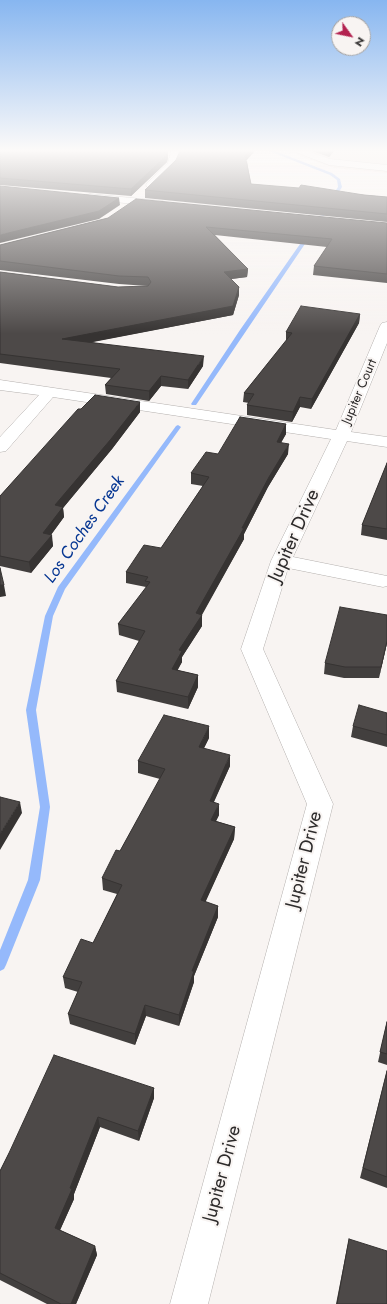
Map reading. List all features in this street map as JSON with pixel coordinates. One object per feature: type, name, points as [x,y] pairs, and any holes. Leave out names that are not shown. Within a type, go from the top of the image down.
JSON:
[{"type":"street","name":"Jupiter Court","points":[[342,436],[387,326]]},
{"type":"street","points":[[0,385],[387,442]]},
{"type":"street","points":[[0,447],[50,392]]},
{"type":"street","name":"Jupiter Drive","points":[[189,1304],[320,804],[252,649],[281,561],[342,436]]},
{"type":"street","points":[[281,561],[383,581]]},
{"type":"building","points":[[0,212],[95,212],[0,235]]},
{"type":"building","points":[[117,212],[270,212],[387,223],[387,274],[314,266],[332,239],[206,227],[248,269],[224,272],[239,287],[233,306],[62,339],[204,356],[188,380],[161,376],[149,391],[105,385],[120,369],[0,354],[0,272],[118,287],[148,286],[151,282],[148,277],[119,276],[0,261],[0,245],[108,218]]},
{"type":"building","points":[[365,212],[387,212],[387,214]]},
{"type":"building","points":[[301,306],[360,314],[312,399],[300,397],[293,412],[247,405],[254,394],[244,393],[292,333],[286,332]]},
{"type":"building","points":[[95,395],[140,402],[55,505],[63,507],[43,533],[52,535],[29,562],[0,556],[0,496],[78,409],[81,409]]},
{"type":"building","points":[[240,417],[286,424],[277,442],[289,444],[269,477],[242,528],[244,528],[196,613],[202,615],[179,650],[182,651],[172,669],[198,675],[188,697],[116,681],[145,631],[118,624],[150,582],[145,581],[148,577],[126,572],[144,545],[161,548],[209,477],[191,473],[206,452],[218,454]]},
{"type":"building","points":[[387,463],[387,529],[362,525]]},
{"type":"building","points":[[0,568],[4,585],[0,585]]},
{"type":"building","points":[[340,607],[387,615],[387,641],[381,667],[345,667],[325,663]]},
{"type":"building","points":[[359,705],[387,713],[387,735],[353,726]]},
{"type":"building","points":[[164,715],[209,726],[199,747],[230,755],[210,801],[219,804],[211,820],[235,827],[201,900],[218,906],[192,971],[194,971],[179,1015],[145,1005],[135,1034],[68,1014],[82,982],[63,977],[81,939],[93,943],[122,885],[102,878],[116,850],[120,851],[165,769],[138,761]]},
{"type":"building","points":[[0,797],[20,802],[0,834]]},
{"type":"building","points":[[387,1022],[387,1054],[380,1052]]},
{"type":"building","points":[[54,1055],[154,1088],[138,1131],[98,1117],[70,1188],[72,1189],[55,1228],[95,1246],[71,1304],[61,1304],[0,1273],[0,1171]]},
{"type":"building","points":[[387,1071],[387,1177],[363,1168]]},
{"type":"building","points":[[349,1239],[387,1251],[387,1304],[337,1304]]},
{"type":"waterway","name":"Los Coches Creek","points":[[194,404],[309,235]]},
{"type":"waterway","name":"Los Coches Creek","points":[[0,965],[34,880],[45,807],[31,710],[49,616],[61,589],[178,427]]}]
